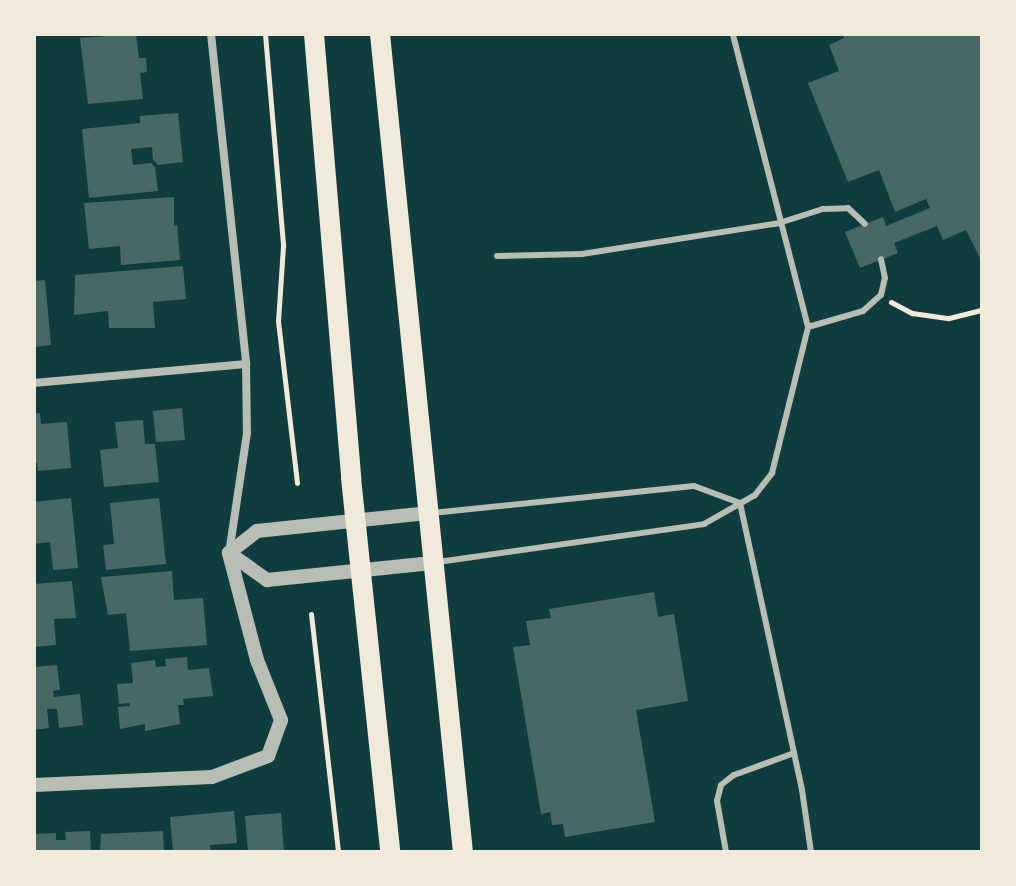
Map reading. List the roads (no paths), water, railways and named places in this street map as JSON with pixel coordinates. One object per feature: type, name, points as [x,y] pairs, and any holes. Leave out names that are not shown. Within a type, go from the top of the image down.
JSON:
[{"type":"highway","points":[[314,34],[355,521],[390,852]]},
{"type":"highway","points":[[380,34],[463,852]]},
{"type":"street","points":[[34,785],[212,777],[268,756],[281,720],[257,660],[229,553],[247,433],[246,364],[211,34]]},
{"type":"street","points":[[34,383],[246,364]]},
{"type":"street","points":[[229,553],[257,531],[427,513]]},
{"type":"street","points":[[229,553],[267,580],[432,563]]},
{"type":"lane","points":[[432,563],[704,524],[755,495],[772,473],[808,327],[733,34]]},
{"type":"lane","points":[[497,256],[582,254],[779,223],[823,209],[848,208],[865,224]]},
{"type":"lane","points":[[808,327],[863,311],[881,295],[885,278],[881,259]]},
{"type":"lane","points":[[427,513],[694,486],[740,503]]},
{"type":"lane","points":[[740,503],[794,753],[811,852]]},
{"type":"lane","points":[[726,852],[717,801],[721,785],[734,775],[794,753]]}]
